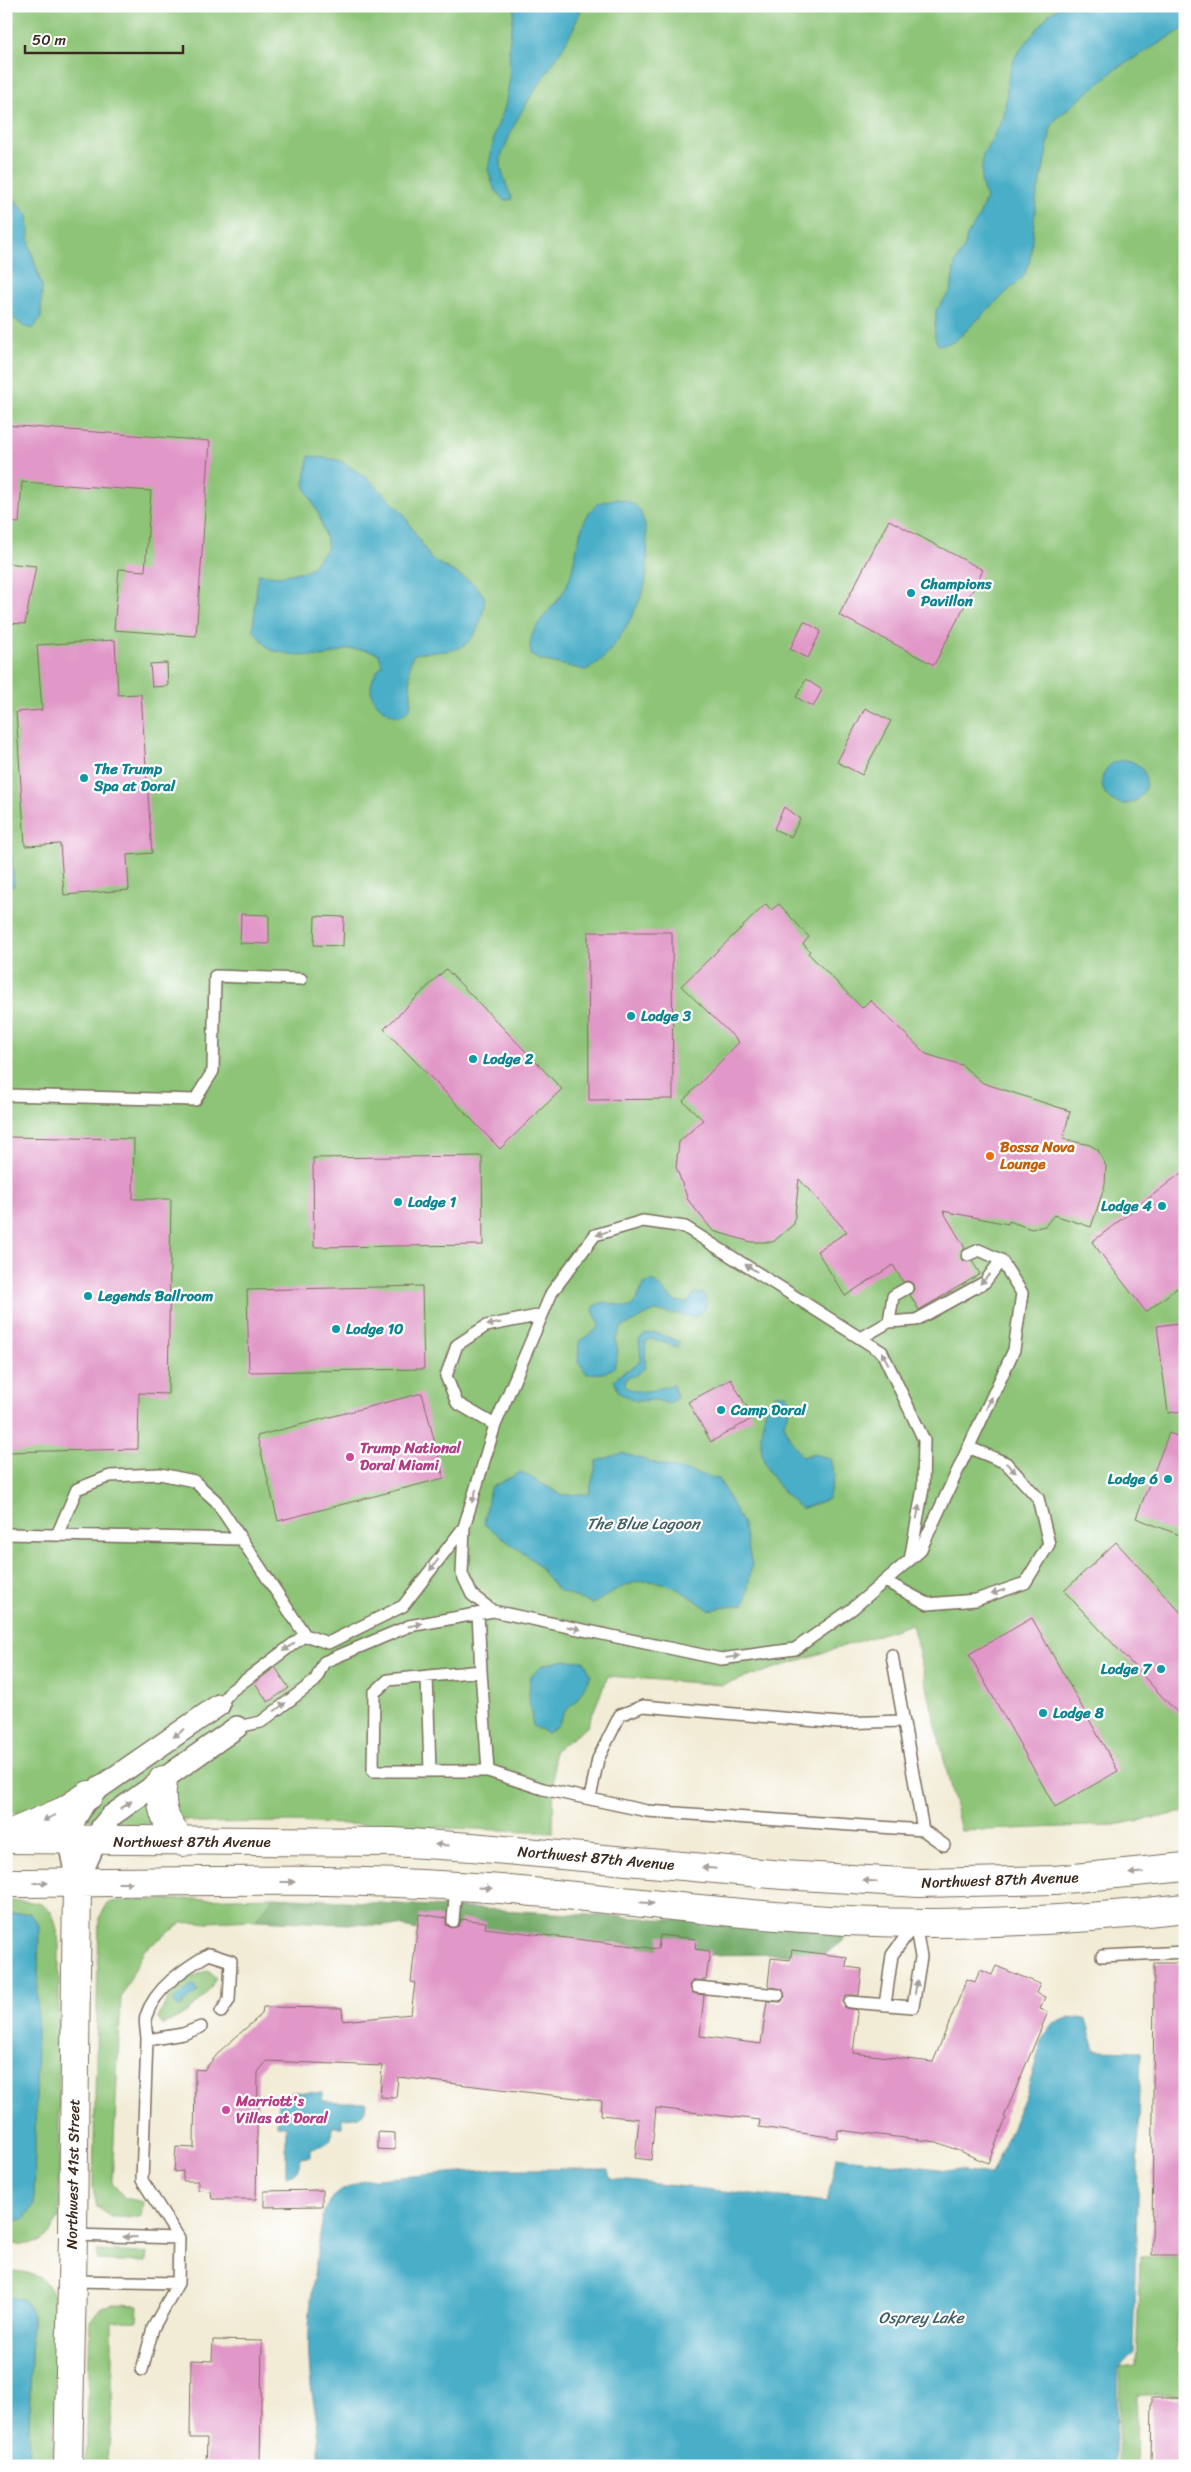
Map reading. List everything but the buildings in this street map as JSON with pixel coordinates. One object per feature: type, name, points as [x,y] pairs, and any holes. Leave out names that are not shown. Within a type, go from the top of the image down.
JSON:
[{"type":"main road","points":[[163,1780],[161,1795],[163,1811],[169,1825],[183,1842]]},
{"type":"main road","points":[[6,1835],[64,1811],[89,1795]]},
{"type":"main road","name":"Northwest 87th Avenue","points":[[6,1839],[438,1844],[792,1876],[919,1883],[1055,1880],[1185,1867]]},
{"type":"main road","points":[[6,1883],[365,1882],[456,1886],[818,1919],[915,1923],[1044,1921],[1185,1908]]},
{"type":"main road","name":"Northwest 41st Street","points":[[68,2466],[74,2235],[76,1883]]},
{"type":"main road","points":[[915,1923],[919,1883]]},
{"type":"street","name":"Northwest 41st Street","points":[[76,1883],[82,1841],[75,1819],[89,1795],[219,1705]]},
{"type":"street","name":"Northwest 41st Street","points":[[82,1841],[111,1816],[237,1727]]},
{"type":"lane","points":[[6,1095],[195,1100],[213,1071],[215,976],[301,979]]},
{"type":"lane","points":[[493,1611],[472,1595],[462,1574],[464,1526],[484,1466],[495,1425],[552,1292],[595,1235],[643,1221],[685,1227],[882,1352],[924,1440],[923,1488],[910,1560]]},
{"type":"lane","points":[[237,1727],[261,1722],[315,1681],[324,1662],[409,1626],[493,1611],[722,1659],[795,1649],[852,1610],[920,1551],[1014,1350],[1022,1293],[1001,1260],[979,1250],[968,1255]]},
{"type":"lane","points":[[861,1338],[889,1322],[916,1320],[985,1282],[1001,1260]]},
{"type":"lane","points":[[889,1322],[893,1296],[907,1288]]},
{"type":"lane","points":[[495,1425],[456,1403],[446,1376],[456,1344],[486,1326],[542,1315]]},
{"type":"lane","points":[[885,1581],[928,1604],[976,1600],[1025,1583],[1042,1556],[1049,1544],[1038,1498],[1006,1463],[968,1447]]},
{"type":"lane","points":[[56,1536],[77,1489],[110,1476],[160,1474],[194,1481],[216,1500],[305,1635],[328,1643],[403,1606],[464,1526]]},
{"type":"lane","points":[[6,1534],[241,1539]]},
{"type":"lane","points":[[478,1614],[488,1770]]},
{"type":"lane","points":[[219,1705],[231,1691],[305,1635]]},
{"type":"lane","points":[[892,1656],[923,1830]]},
{"type":"lane","points":[[481,1671],[388,1680],[374,1693],[373,1771],[488,1770],[543,1789],[647,1811],[923,1830],[944,1844]]},
{"type":"lane","points":[[427,1676],[430,1771]]},
{"type":"lane","points":[[590,1798],[598,1759],[620,1715],[643,1706],[840,1722],[903,1720]]},
{"type":"lane","points":[[453,1921],[456,1886]]},
{"type":"lane","points":[[885,2005],[892,1955],[915,1923]]},
{"type":"lane","points":[[850,2002],[913,2007],[921,1957],[915,1923]]},
{"type":"lane","points":[[1102,1956],[1185,1952]]},
{"type":"lane","points":[[142,2370],[152,2328],[178,2283],[179,2238],[142,2180],[148,2040],[145,2018],[155,2000],[182,1969],[210,1954],[231,1961],[229,2000],[221,2012]]},
{"type":"lane","points":[[697,1987],[778,1995]]},
{"type":"lane","points":[[148,2040],[183,2034],[200,2027]]},
{"type":"lane","points":[[74,2235],[179,2238]]},
{"type":"lane","points":[[72,2281],[178,2283]]},
{"type":"green space","points":[[6,6],[1185,6],[1185,1812],[1114,1825],[961,1831],[912,1624],[723,1685],[608,1676],[587,1727],[554,1751],[553,1832],[290,1822],[198,1823],[188,1820],[123,1825],[97,1822],[86,1817],[6,1812]]},
{"type":"green space","points":[[274,1897],[256,1920],[182,1923],[144,1950],[121,1998],[112,2183],[125,2198],[143,2202],[141,2217],[112,2217],[97,2207],[93,2188],[99,1918],[108,1903],[117,1901]]},
{"type":"green space","points":[[274,1897],[850,1930],[842,1942],[821,1957],[799,1954],[694,1955],[613,1942],[497,1946],[398,1926],[256,1920]]},
{"type":"green space","points":[[6,1901],[31,1902],[46,1907],[51,1912],[54,1920],[59,1944],[59,2218],[44,2239],[32,2244],[6,2244],[6,2222],[8,2223],[8,1913],[6,1914]]},
{"type":"green space","points":[[209,1970],[216,1978],[200,2001],[188,2011],[163,2025],[158,2019],[162,2009],[177,1988],[191,1978]]},
{"type":"green space","points":[[97,2251],[147,2253],[146,2262],[97,2260]]},
{"type":"green space","points":[[1140,2257],[1185,2257],[1185,2299],[1178,2316],[1176,2335],[1177,2351],[1185,2366],[1185,2395],[1137,2395],[1136,2466],[1118,2466],[1120,2367],[1136,2365]]},
{"type":"green space","points":[[6,2271],[24,2272],[39,2277],[49,2287],[57,2304],[53,2466],[28,2466],[32,2312],[6,2297]]},
{"type":"green space","points":[[113,2304],[138,2305],[137,2321],[112,2322],[112,2416],[107,2466],[86,2466],[90,2321],[101,2307]]},
{"type":"water","points":[[515,6],[582,6],[567,41],[526,104],[503,151],[501,159],[502,169],[512,199],[504,201],[494,188],[488,170],[495,132],[505,107],[510,77],[509,46]]},
{"type":"water","points":[[1061,6],[1185,6],[1185,28],[1116,69],[1057,118],[1051,128],[1037,193],[1030,260],[1024,276],[954,342],[938,345],[935,332],[936,310],[951,291],[955,263],[965,246],[967,235],[978,219],[986,198],[981,183],[983,155],[1004,117],[1009,73],[1016,55],[1050,13]]},
{"type":"water","points":[[6,189],[28,215],[30,247],[42,286],[41,318],[33,329],[23,326],[6,312]]},
{"type":"water","points":[[309,456],[339,460],[370,480],[403,513],[431,559],[473,583],[485,597],[483,613],[477,630],[467,643],[452,650],[413,655],[410,668],[410,709],[400,717],[382,709],[373,697],[372,682],[382,665],[379,654],[366,650],[348,649],[323,657],[295,655],[270,650],[253,630],[258,574],[280,576],[309,570],[328,547],[319,515],[304,485]]},
{"type":"water","points":[[617,499],[633,504],[638,508],[642,515],[646,535],[648,559],[646,580],[641,598],[629,622],[603,658],[594,666],[585,670],[540,660],[532,656],[531,638],[540,621],[559,598],[569,581],[587,516],[598,504]]},
{"type":"water","points":[[1128,760],[1140,766],[1145,773],[1145,791],[1140,798],[1133,803],[1120,804],[1112,801],[1105,794],[1102,778],[1105,770],[1112,763]]},
{"type":"water","points":[[6,821],[9,821],[14,886],[6,887]]},
{"type":"water","points":[[653,1281],[675,1301],[687,1303],[695,1293],[703,1293],[707,1300],[705,1309],[695,1317],[655,1311],[622,1327],[615,1340],[618,1351],[614,1368],[603,1373],[587,1374],[578,1361],[579,1342],[596,1330],[600,1324],[593,1311],[595,1305],[605,1302],[629,1308],[637,1300],[643,1284]]},
{"type":"water","points":[[656,1333],[680,1342],[677,1347],[652,1339],[646,1341],[645,1368],[636,1375],[626,1378],[625,1386],[637,1391],[643,1391],[673,1385],[677,1397],[669,1404],[656,1400],[636,1401],[619,1393],[614,1380],[641,1359],[639,1340],[645,1334]]},
{"type":"water","points":[[775,1394],[787,1394],[791,1405],[784,1423],[789,1437],[802,1457],[812,1454],[830,1458],[834,1477],[828,1499],[801,1509],[782,1490],[768,1471],[761,1449],[765,1414],[770,1400]]},
{"type":"water","name":"The Blue Lagoon","points":[[622,1453],[719,1479],[743,1525],[752,1564],[745,1604],[709,1610],[672,1587],[652,1581],[641,1581],[625,1586],[592,1604],[558,1590],[534,1561],[484,1524],[490,1488],[521,1472],[562,1495],[589,1494],[597,1461]]},
{"type":"water","points":[[565,1660],[584,1661],[591,1675],[576,1701],[565,1711],[558,1725],[547,1733],[533,1726],[529,1699],[530,1678],[542,1665]]},
{"type":"water","points":[[30,1913],[39,1925],[34,2205],[24,2219],[8,2223],[6,2222],[6,1914]]},
{"type":"water","points":[[193,1984],[198,1991],[179,2008],[173,2001]]},
{"type":"water","name":"Osprey Lake","points":[[1070,2017],[1086,2019],[1095,2050],[1141,2051],[1133,2353],[1118,2369],[1115,2466],[318,2466],[319,2443],[311,2386],[309,2354],[310,2313],[314,2272],[324,2211],[330,2200],[341,2191],[363,2180],[499,2169],[608,2169],[610,2179],[827,2202],[836,2157],[991,2175],[1027,2092],[1043,2038],[1052,2025]]},
{"type":"water","points":[[294,2092],[322,2093],[323,2101],[366,2103],[364,2112],[355,2117],[342,2118],[342,2127],[332,2127],[331,2136],[327,2143],[310,2148],[310,2157],[300,2158],[297,2170],[293,2174],[286,2176],[286,2126],[277,2126],[278,2103],[286,2094]]},
{"type":"water","points":[[6,2297],[24,2299],[32,2312],[28,2466],[6,2466]]},
{"type":"place","name":"Champions Pavillon","points":[[911,593]]},
{"type":"place","name":"The Trump Spa at Doral","points":[[84,778]]},
{"type":"place","name":"Lodge 3","points":[[631,1016]]},
{"type":"place","name":"Lodge 2","points":[[473,1059]]},
{"type":"place","name":"Bossa Nova Lounge","points":[[990,1156]]},
{"type":"place","name":"Lodge 1","points":[[398,1202]]},
{"type":"place","name":"Lodge 4","points":[[1162,1206]]},
{"type":"place","name":"Legends Ballroom","points":[[88,1296]]},
{"type":"place","name":"Lodge 10","points":[[336,1329]]},
{"type":"place","name":"Camp Doral","points":[[721,1410]]},
{"type":"place","name":"Trump National Doral Miami","points":[[350,1457]]},
{"type":"place","name":"Lodge 6","points":[[1168,1479]]},
{"type":"place","name":"Lodge 7","points":[[1161,1669]]},
{"type":"place","name":"Lodge 8","points":[[1043,1713]]},
{"type":"place","name":"Marriott's Villas at Doral","points":[[226,2110]]}]
